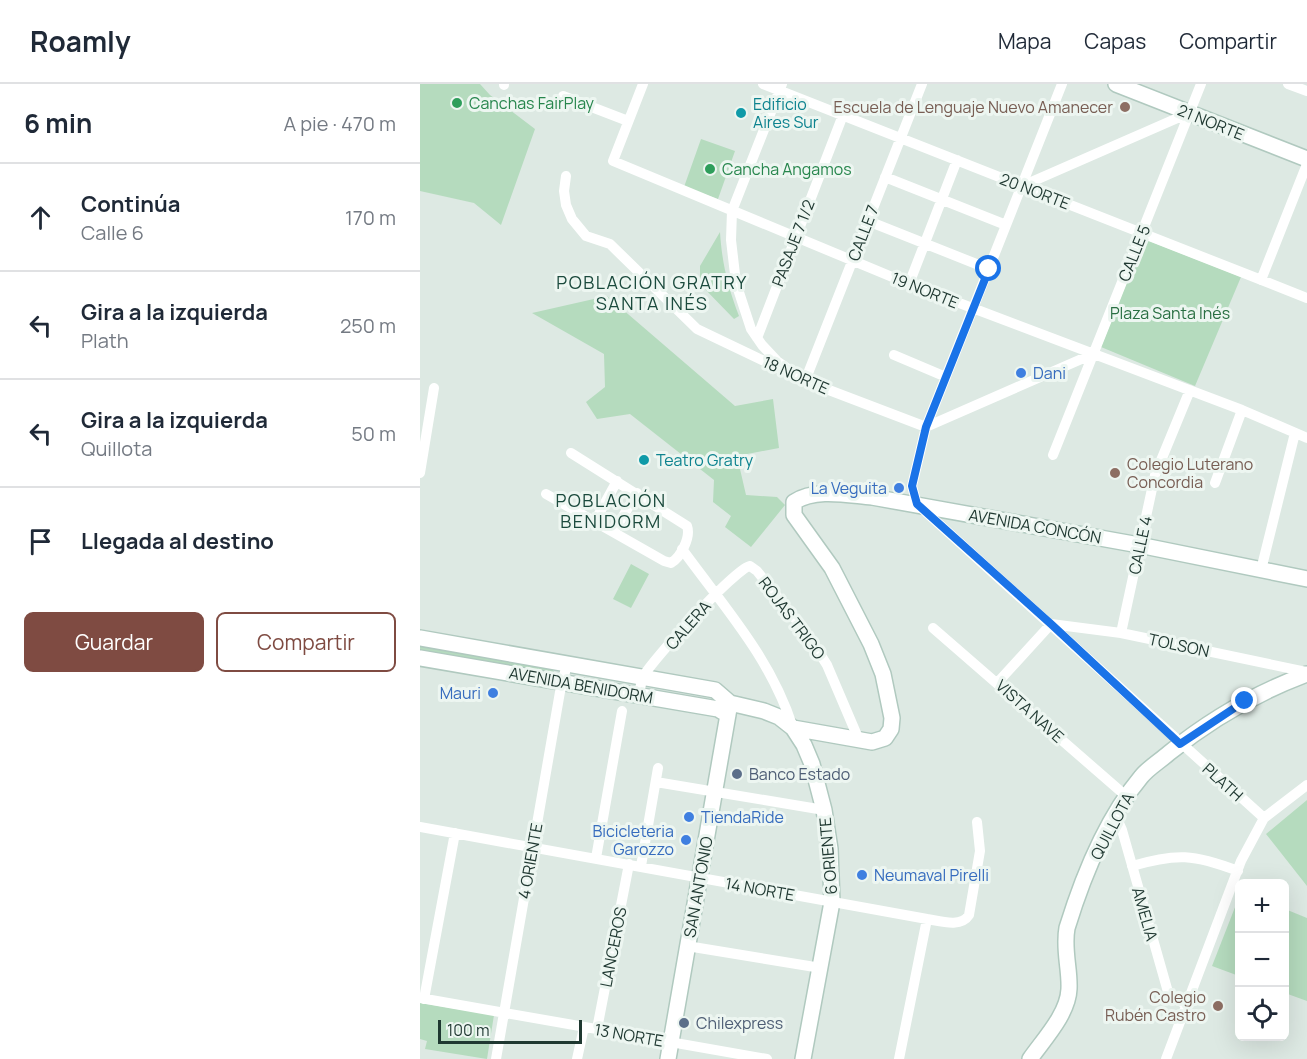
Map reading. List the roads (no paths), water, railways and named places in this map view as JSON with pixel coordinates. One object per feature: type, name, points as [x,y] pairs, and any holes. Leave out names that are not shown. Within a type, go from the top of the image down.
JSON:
[{"type":"main road","name":"21 NORTE","points":[[1116,84],[1307,159]]},
{"type":"main road","name":"AVENIDA CONCÓN","points":[[793,728],[872,742],[885,738],[891,729],[891,710],[883,674],[856,613],[832,568],[794,515],[794,502],[802,497],[829,494],[872,497],[917,504],[1307,579]]},
{"type":"main road","name":"AVENIDA BENIDORM","points":[[420,638],[715,690],[729,709]]},
{"type":"main road","name":"AVENIDA BENIDORM","points":[[420,658],[718,708],[764,711],[779,717],[793,728]]},
{"type":"main road","name":"QUILLOTA","points":[[1030,1059],[1067,1001],[1069,989],[1065,941],[1067,928],[1083,882],[1126,796],[1143,774],[1180,744],[1245,701],[1307,673]]},
{"type":"main road","name":"SAN ANTONIO","points":[[668,1059],[729,709]]},
{"type":"main road","name":"6 ORIENTE","points":[[793,728],[812,764],[824,810],[831,858],[832,902],[803,1059]]},
{"type":"street","points":[[563,96],[628,121],[643,84]]},
{"type":"street","name":"20 NORTE","points":[[763,84],[780,86],[843,115],[1307,298]]},
{"type":"street","name":"CALLE 7","points":[[805,381],[922,84]]},
{"type":"street","points":[[917,504],[912,486],[926,427],[1062,84]]},
{"type":"street","name":"CALLE 5","points":[[1053,455],[1201,84]]},
{"type":"street","points":[[1288,84],[1307,91]]},
{"type":"street","points":[[780,86],[732,211],[731,240],[736,284],[757,338],[777,361],[805,381]]},
{"type":"street","points":[[1022,186],[1189,113]]},
{"type":"street","name":"PASAJE 7 1/2","points":[[757,338],[843,115]]},
{"type":"street","name":"19 NORTE","points":[[628,121],[613,161],[973,310],[1190,390],[1307,438]]},
{"type":"street","points":[[909,284],[957,160]]},
{"type":"street","points":[[1261,280],[1307,164]]},
{"type":"street","name":"18 NORTE","points":[[566,176],[564,191],[566,206],[572,219],[586,236],[610,244],[697,329],[805,381],[926,427]]},
{"type":"street","points":[[885,177],[1006,225]]},
{"type":"street","points":[[868,221],[989,269]]},
{"type":"street","points":[[926,427],[1093,354]]},
{"type":"street","points":[[894,355],[946,377]]},
{"type":"street","points":[[420,473],[434,388]]},
{"type":"street","name":"CALLE 4","points":[[1121,633],[1155,475],[1190,390]]},
{"type":"street","points":[[1215,483],[1242,410]]},
{"type":"street","points":[[1261,570],[1294,433]]},
{"type":"street","points":[[546,494],[668,562],[676,559],[688,536],[687,526],[571,453]]},
{"type":"street","points":[[595,521],[617,481]]},
{"type":"street","points":[[614,531],[637,493]]},
{"type":"street","name":"PLATH","points":[[917,504],[1264,818]]},
{"type":"street","points":[[682,549],[714,594],[742,627],[785,700],[793,728]]},
{"type":"street","name":"ROJAS TRIGO","points":[[750,566],[757,571],[808,635],[827,665],[859,740]]},
{"type":"street","name":"CALERA","points":[[639,695],[643,677],[714,594],[742,568],[750,566]]},
{"type":"street","points":[[998,682],[1051,624]]},
{"type":"street","name":"TOLSON","points":[[1051,624],[1121,633],[1307,673]]},
{"type":"street","name":"VISTA NAVE","points":[[933,628],[998,682],[1126,796]]},
{"type":"street","name":"4 ORIENTE","points":[[496,1059],[562,681],[567,664]]},
{"type":"street","points":[[596,858],[622,711]]},
{"type":"street","points":[[641,867],[658,768]]},
{"type":"street","points":[[656,782],[824,810]]},
{"type":"street","points":[[1166,1059],[1238,871],[1264,818],[1307,785]]},
{"type":"street","name":"AMELIA","points":[[1115,814],[1122,830],[1168,992],[1173,998],[1188,1005]]},
{"type":"street","name":"14 NORTE","points":[[420,827],[533,846],[699,879],[958,923],[963,922],[969,915],[980,851],[977,822]]},
{"type":"street","points":[[422,998],[455,833]]},
{"type":"street","points":[[1131,866],[1159,858],[1181,857],[1208,860],[1238,871]]},
{"type":"street","name":"LANCEROS","points":[[597,1029],[629,864]]},
{"type":"street","points":[[899,1059],[927,919]]},
{"type":"street","points":[[687,946],[820,968]]},
{"type":"street","name":"13 NORTE","points":[[422,998],[767,1059]]},
{"type":"street","points":[[578,1059],[584,1027]]},
{"type":"place","name":"Canchas FairPlay","points":[[457,103]]},
{"type":"place","name":"Escuela de Lenguaje Nuevo Amanecer","points":[[1125,107]]},
{"type":"place","name":"Edificio Aires Sur","points":[[741,113]]},
{"type":"place","name":"Cancha Angamos","points":[[710,169]]},
{"type":"place","name":"Dani","points":[[1021,373]]},
{"type":"place","name":"Teatro Gratry","points":[[644,460]]},
{"type":"place","name":"Colegio Luterano Concordia","points":[[1115,473]]},
{"type":"place","name":"La Veguita","points":[[899,488]]},
{"type":"place","name":"Mauri","points":[[493,693]]},
{"type":"place","name":"Banco Estado","points":[[737,774]]},
{"type":"place","name":"TiendaRide","points":[[689,817]]},
{"type":"place","name":"Bicicleteria Garozzo","points":[[686,840]]},
{"type":"place","name":"Neumaval Pirelli","points":[[862,875]]},
{"type":"place","name":"Colegio Rubén Castro","points":[[1218,1006]]},
{"type":"place","name":"Chilexpress","points":[[684,1023]]},
{"type":"district","name":"POBLACIÓN GRATRY SANTA INÉS","points":[[652,293]]},
{"type":"district","name":"POBLACIÓN BENIDORM","points":[[611,511]]},
{"type":"park label","name":"Plaza Santa Inés","points":[[1170,313]]}]
